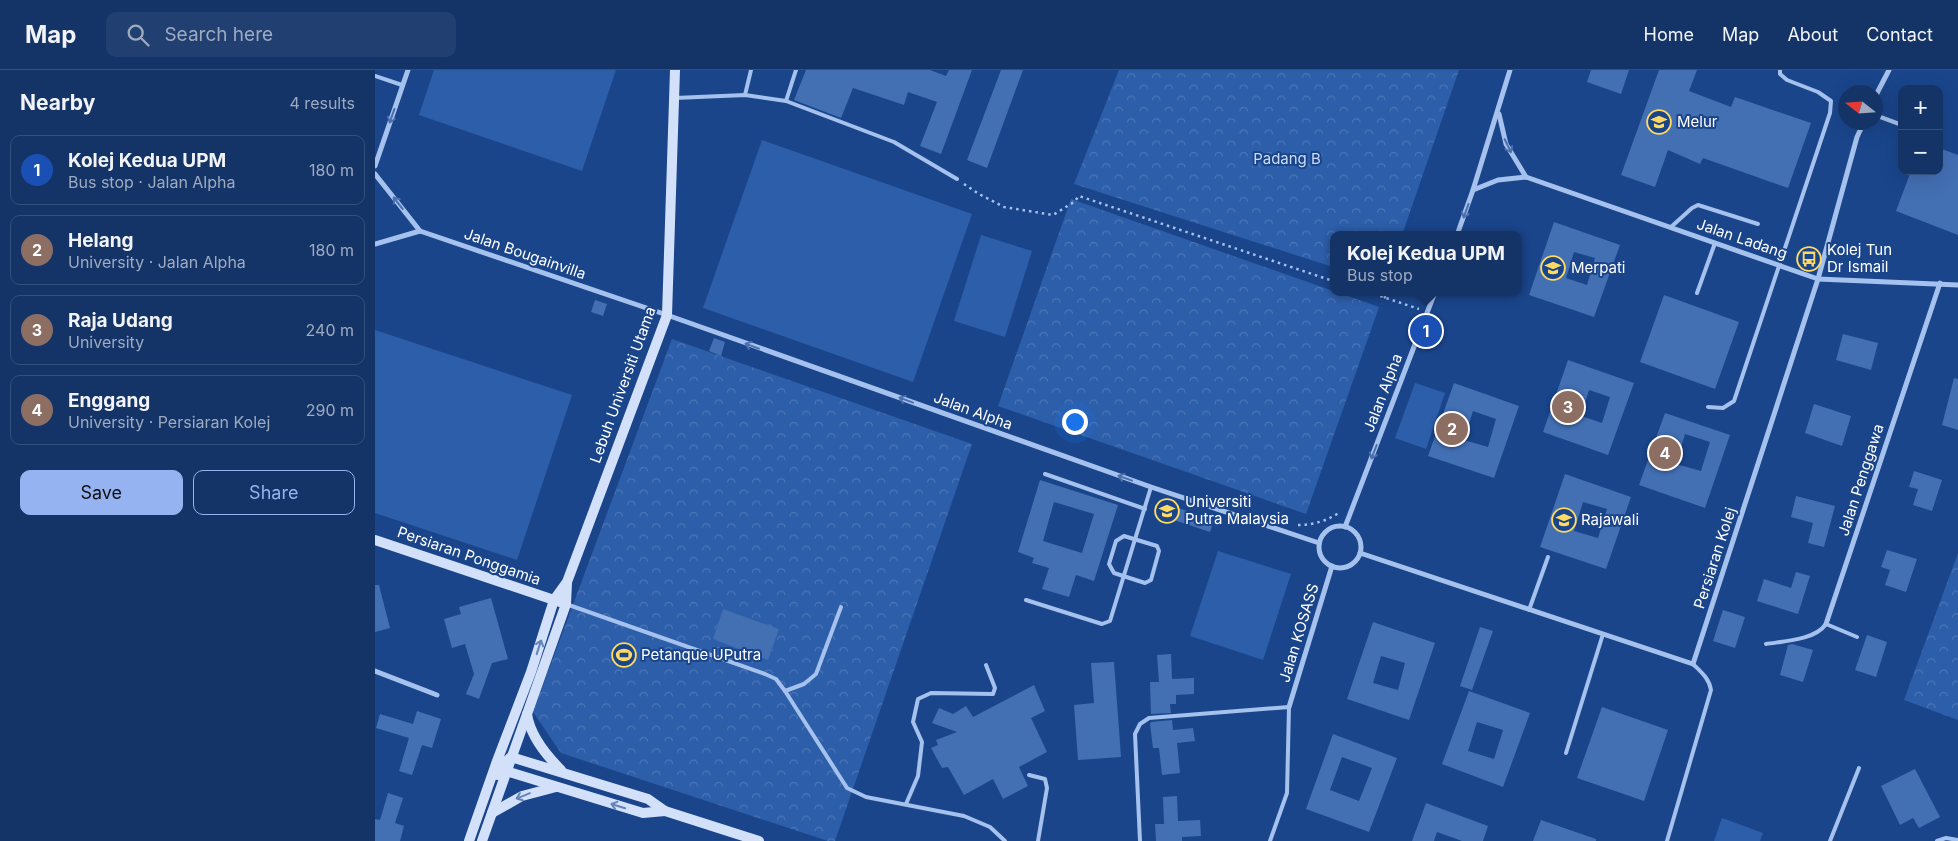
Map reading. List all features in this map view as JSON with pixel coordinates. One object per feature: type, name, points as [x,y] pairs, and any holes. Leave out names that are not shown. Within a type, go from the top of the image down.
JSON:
[{"type":"street","points":[[375,166],[408,70]]},
{"type":"street","name":"Lebuh Universiti Utama","points":[[469,841],[531,672],[554,600],[567,582],[667,315],[675,70]]},
{"type":"street","points":[[1458,231],[1498,111],[1509,70]]},
{"type":"street","points":[[1881,85],[1889,70]]},
{"type":"street","points":[[1498,111],[1506,144],[1526,177]]},
{"type":"street","name":"Persiaran Kolej","points":[[1693,664],[1819,279],[1860,130]]},
{"type":"street","points":[[375,174],[420,232],[375,244]]},
{"type":"street","name":"Jalan Ladang","points":[[1473,190],[1498,180],[1526,177],[1819,279],[1958,285]]},
{"type":"street","name":"Jalan Bougainvilla","points":[[420,232],[667,315]]},
{"type":"street","name":"Jalan Penggawa","points":[[1826,624],[1940,283]]},
{"type":"street","name":"Jalan Alpha","points":[[1345,527],[1434,296]]},
{"type":"street","name":"Jalan Alpha","points":[[667,315],[1151,487],[1319,543]]},
{"type":"street","points":[[1345,527],[1356,534],[1359,539],[1359,553],[1351,564],[1345,567],[1332,566],[1321,557],[1319,543],[1326,531],[1331,528],[1345,527]]},
{"type":"street","name":"Persiaran Ponggamia","points":[[375,540],[566,604]]},
{"type":"street","points":[[1359,553],[1693,664]]},
{"type":"street","name":"Jalan KOSASS","points":[[1289,707],[1332,566]]},
{"type":"street","name":"Lebuh Universiti Utama","points":[[482,841],[507,764],[566,604],[567,582]]},
{"type":"street","points":[[375,672],[437,695]]},
{"type":"street","points":[[474,841],[507,764],[526,698],[531,672]]},
{"type":"street","points":[[527,714],[528,722],[545,754],[562,771]]},
{"type":"street","points":[[507,764],[562,771],[648,799],[665,811],[759,841]]},
{"type":"street","points":[[507,764],[557,786],[643,814],[665,811]]},
{"type":"street","points":[[491,813],[522,796],[557,786]]},
{"type":"lane","points":[[745,95],[751,70]]},
{"type":"lane","points":[[786,101],[796,70]]},
{"type":"lane","points":[[1708,407],[1723,408],[1734,401],[1830,113],[1831,101],[1818,92],[1787,80],[1780,74],[1780,70]]},
{"type":"lane","points":[[375,76],[403,85]]},
{"type":"lane","points":[[675,98],[745,95],[786,101],[894,142],[957,179]]},
{"type":"lane","points":[[1883,119],[1898,124]]},
{"type":"lane","points":[[1671,228],[1692,208],[1698,205],[1758,224]]},
{"type":"lane","points":[[1697,293],[1715,243]]},
{"type":"lane","points":[[1045,474],[1145,509]]},
{"type":"lane","points":[[1026,600],[1107,624],[1110,621],[1151,487]]},
{"type":"lane","points":[[1124,536],[1135,540],[1157,546],[1159,551],[1151,580],[1145,583],[1114,573],[1109,564],[1116,541],[1124,536]]},
{"type":"lane","points":[[1529,610],[1548,557]]},
{"type":"lane","points":[[566,604],[765,674],[775,680],[785,691],[847,788],[865,797],[964,816],[990,827],[1005,841]]},
{"type":"lane","points":[[785,691],[804,684],[817,674],[841,607]]},
{"type":"lane","points":[[1766,644],[1802,638],[1823,629],[1826,624],[1857,637]]},
{"type":"lane","points":[[1566,753],[1603,634]]},
{"type":"lane","points":[[1667,841],[1711,690],[1706,676],[1693,664]]},
{"type":"lane","points":[[906,804],[919,776],[922,742],[913,722],[917,699],[931,693],[993,694],[995,688],[986,666]]},
{"type":"lane","points":[[1140,841],[1135,734],[1140,724],[1149,718],[1289,707],[1287,793],[1270,841]]},
{"type":"lane","points":[[1830,841],[1859,768]]},
{"type":"lane","points":[[1029,775],[1045,779],[1047,788],[1038,841]]},
{"type":"lane","points":[[1937,841],[1946,838],[1958,840]]},
{"type":"path","points":[[957,179],[979,194],[1004,207],[1024,211],[1053,214],[1074,202],[1079,196],[1330,280]]},
{"type":"path","points":[[1379,296],[1428,311]]},
{"type":"path","points":[[1271,527],[1309,525],[1331,518],[1354,504]]},
{"type":"green space","points":[[434,70],[616,70],[582,171],[419,115]]},
{"type":"green space","name":"Padang B","points":[[1119,70],[1459,70],[1403,231],[1330,231],[1330,266],[1074,184]]},
{"type":"green space","points":[[762,140],[972,214],[913,382],[703,308]]},
{"type":"green space","points":[[1071,199],[1330,290],[1330,296],[1348,296],[1379,307],[1306,514],[998,406]]},
{"type":"green space","points":[[981,235],[1032,251],[1005,337],[954,321]]},
{"type":"green space","points":[[375,330],[572,395],[517,560],[375,513]]},
{"type":"green space","points":[[672,339],[972,444],[835,841],[828,841],[561,753],[533,712]]},
{"type":"green space","points":[[1415,383],[1445,393],[1426,449],[1395,438]]},
{"type":"green space","points":[[1218,551],[1291,574],[1263,660],[1190,636]]},
{"type":"green space","points":[[1958,553],[1958,720],[1904,700]]},
{"type":"green space","points":[[1722,818],[1763,833],[1760,841],[1714,841]]},
{"type":"building","points":[[806,70],[930,70],[946,76],[949,70],[972,70],[941,154],[920,146],[937,102],[908,92],[904,105],[853,88],[841,118],[794,100]]},
{"type":"building","points":[[1001,70],[1023,70],[987,168],[967,160]]},
{"type":"building","points":[[1591,70],[1629,70],[1621,94],[1587,82]]},
{"type":"building","points":[[1659,70],[1697,70],[1689,91],[1731,107],[1735,97],[1811,123],[1788,188],[1703,158],[1700,164],[1668,150],[1655,187],[1621,175]]},
{"type":"building","points":[[1943,149],[1958,155],[1958,235],[1896,211],[1910,175],[1943,175]]},
{"type":"building","name":"Merpati","points":[[1554,222],[1620,245],[1594,317],[1529,295]],"holes":[[[1574,252],[1595,258],[1587,285],[1566,278]]]},
{"type":"building","points":[[1664,295],[1739,322],[1715,389],[1640,362]]},
{"type":"building","points":[[595,300],[607,304],[603,316],[591,312]]},
{"type":"building","points":[[1843,334],[1878,343],[1871,370],[1836,360]]},
{"type":"building","points":[[714,338],[725,342],[721,356],[709,351]]},
{"type":"building","points":[[1568,360],[1634,383],[1608,455],[1543,432]],"holes":[[[1589,390],[1610,397],[1602,423],[1581,416]]]},
{"type":"building","points":[[1954,378],[1958,379],[1958,430],[1942,425]]},
{"type":"building","points":[[1454,383],[1519,406],[1494,478],[1428,456]],"holes":[[[1473,411],[1496,419],[1488,447],[1464,440]]]},
{"type":"building","points":[[1814,404],[1851,416],[1842,446],[1805,433]]},
{"type":"building","points":[[1665,413],[1730,435],[1705,508],[1639,485]],"holes":[[[1685,434],[1710,442],[1701,471],[1676,464]]]},
{"type":"building","points":[[1914,471],[1942,480],[1932,511],[1913,505],[1918,489],[1909,487]]},
{"type":"building","name":"Rajawali","points":[[1565,474],[1631,497],[1606,569],[1540,547]],"holes":[[[1583,502],[1607,509],[1598,538],[1574,531]]]},
{"type":"building","points":[[1040,480],[1118,505],[1094,581],[1076,575],[1069,597],[1042,589],[1049,568],[1032,563],[1034,558],[1018,552]],"holes":[[[1054,502],[1094,514],[1082,553],[1043,541]]]},
{"type":"building","points":[[1796,496],[1835,506],[1824,547],[1808,543],[1813,523],[1791,517]]},
{"type":"building","points":[[1166,504],[1214,520],[1210,532],[1162,516]]},
{"type":"building","points":[[1887,550],[1917,559],[1906,592],[1885,585],[1890,570],[1881,567]]},
{"type":"building","points":[[1796,572],[1810,576],[1798,614],[1757,601],[1764,579],[1791,588]]},
{"type":"building","points":[[375,585],[379,585],[390,628],[375,632]]},
{"type":"building","points":[[491,598],[508,659],[492,663],[479,699],[466,694],[474,674],[465,644],[452,648],[444,619],[461,614],[459,607]]},
{"type":"building","points":[[723,609],[779,629],[768,660],[713,639]]},
{"type":"building","points":[[1723,610],[1745,617],[1735,648],[1713,641]]},
{"type":"building","points":[[1373,622],[1435,643],[1409,720],[1347,699]],"holes":[[[1381,656],[1405,663],[1398,690],[1373,683]]]},
{"type":"building","points":[[1480,627],[1493,631],[1472,690],[1460,686]]},
{"type":"building","points":[[1867,635],[1887,642],[1876,677],[1855,670]]},
{"type":"building","points":[[1792,644],[1813,650],[1803,682],[1780,675],[1788,645]]},
{"type":"building","points":[[1171,654],[1172,679],[1194,678],[1194,694],[1176,695],[1176,704],[1170,704],[1171,713],[1151,714],[1150,682],[1159,682],[1157,655]]},
{"type":"building","points":[[1114,662],[1121,757],[1078,760],[1074,705],[1094,703],[1091,663]]},
{"type":"building","points":[[1034,685],[1045,711],[1031,718],[1047,752],[1019,767],[1028,786],[1003,799],[993,779],[964,795],[948,767],[942,768],[931,748],[938,745],[936,740],[957,732],[932,723],[939,708],[953,714],[966,706],[973,717]]},
{"type":"building","points":[[1469,691],[1530,713],[1503,787],[1442,764]],"holes":[[[1477,722],[1503,730],[1494,759],[1468,751]]]},
{"type":"building","points":[[1602,707],[1668,730],[1644,801],[1577,778]]},
{"type":"building","points":[[417,711],[441,719],[432,748],[422,745],[412,775],[399,771],[409,738],[376,728],[380,714],[413,724]]},
{"type":"building","points":[[1172,720],[1173,730],[1193,728],[1195,741],[1177,743],[1180,773],[1162,775],[1159,748],[1153,748],[1150,724],[1151,722]]},
{"type":"building","points":[[1333,734],[1397,758],[1369,832],[1306,809]],"holes":[[[1342,757],[1372,768],[1359,801],[1330,790]]]},
{"type":"building","points":[[1915,769],[1940,817],[1919,828],[1913,818],[1900,825],[1881,786]]},
{"type":"building","points":[[388,793],[403,798],[395,823],[404,826],[400,841],[375,841],[375,819],[380,820]]},
{"type":"building","points":[[1177,796],[1178,821],[1200,820],[1201,836],[1182,837],[1182,841],[1156,841],[1155,824],[1164,824],[1163,797]]},
{"type":"building","points":[[1426,803],[1488,826],[1483,841],[1462,841],[1437,832],[1434,841],[1412,841]]},
{"type":"building","points":[[1541,820],[1596,839],[1596,841],[1533,841]]},
{"type":"place","name":"Melur","points":[[1659,122]]},
{"type":"place","name":"Kolej Tun Dr Ismail","points":[[1809,259]]},
{"type":"place","name":"Merpati","points":[[1553,268]]},
{"type":"place","name":"Kolej Kedua UPM","points":[[1426,331]]},
{"type":"place","name":"Raja Udang","points":[[1568,407]]},
{"type":"place","name":"Helang","points":[[1452,429]]},
{"type":"place","name":"Enggang","points":[[1665,453]]},
{"type":"place","name":"Universiti Putra Malaysia","points":[[1167,511]]},
{"type":"place","name":"Rajawali","points":[[1564,520]]},
{"type":"place","name":"Petanque UPutra","points":[[624,655]]}]
